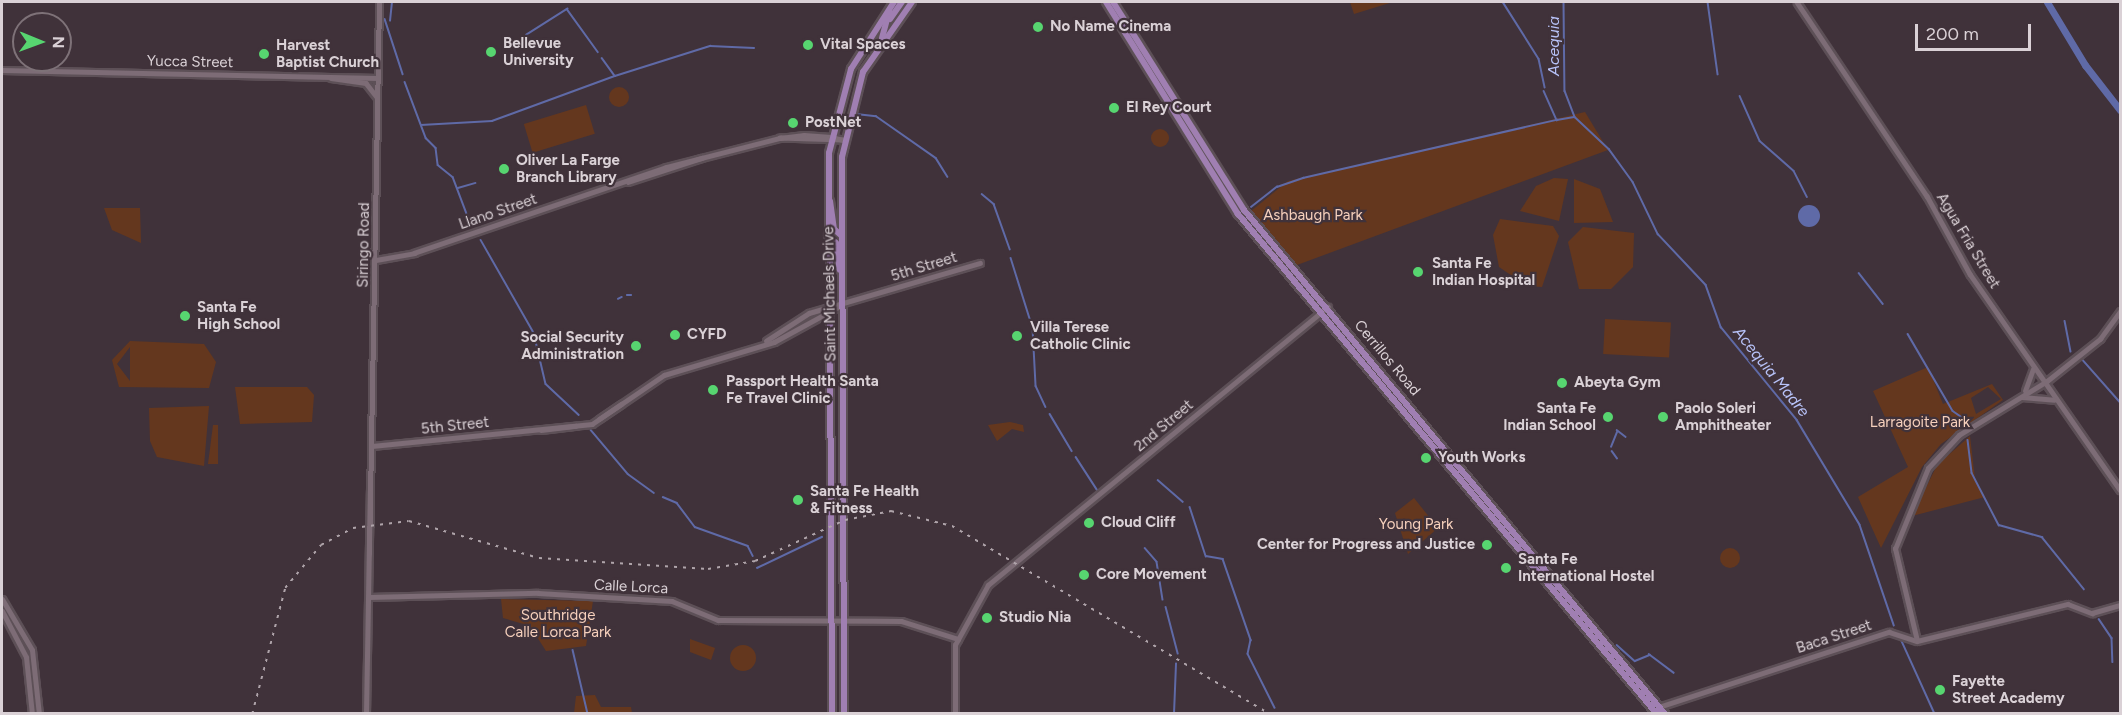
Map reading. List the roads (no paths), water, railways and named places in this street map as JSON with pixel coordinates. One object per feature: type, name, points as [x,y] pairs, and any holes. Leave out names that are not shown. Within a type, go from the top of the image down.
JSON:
[{"type":"main road","points":[[884,36],[893,2]]},
{"type":"main road","name":"Saint Michaels Drive","points":[[832,714],[828,235],[831,139],[854,63],[893,2]]},
{"type":"main road","points":[[884,36],[902,2]]},
{"type":"main road","name":"Saint Michaels Drive","points":[[844,714],[841,235],[843,140],[857,88],[884,36],[910,2]]},
{"type":"main road","name":"Cerrillos Road","points":[[1106,2],[1224,194],[1326,309]]},
{"type":"main road","name":"Cerrillos Road","points":[[1113,2],[1225,184],[1656,709],[1665,714]]},
{"type":"main road","points":[[828,192],[834,229],[841,235]]},
{"type":"main road","points":[[828,235],[836,243],[842,273]]},
{"type":"main road","points":[[2,599],[32,650],[39,714]]},
{"type":"main road","points":[[2,611],[26,657],[32,714]]},
{"type":"street","name":"Siringo Road","points":[[366,714],[380,2]]},
{"type":"street","name":"Agua Fria Street","points":[[1797,2],[2043,383],[2090,439],[2121,490]]},
{"type":"street","name":"Yucca Street","points":[[2,70],[378,78]]},
{"type":"street","points":[[328,77],[366,83],[378,100]]},
{"type":"street","name":"Llano Street","points":[[376,260],[414,253],[666,168],[780,138],[843,140]]},
{"type":"street","name":"5th Street","points":[[766,341],[798,317],[980,263]]},
{"type":"street","name":"5th Street","points":[[372,446],[577,426],[598,420],[672,371],[766,341],[829,315],[842,305]]},
{"type":"street","name":"2nd Street","points":[[955,714],[951,681],[958,639],[977,598],[1015,563],[1326,309]]},
{"type":"street","points":[[2121,311],[2100,339],[2043,383],[1950,442],[1928,468],[1910,505],[1895,553],[1917,641],[2071,604],[2092,613],[2121,605]]},
{"type":"street","points":[[2019,398],[2031,383],[2033,366]]},
{"type":"street","points":[[2019,398],[2042,395],[2057,402]]},
{"type":"street","name":"Calle Lorca","points":[[369,597],[538,593],[678,602],[724,621],[832,619],[901,621],[958,639]]},
{"type":"street","name":"Baca Street","points":[[1656,709],[1897,633],[1917,641]]},
{"type":"water","points":[[1809,205],[1817,208],[1820,216],[1817,224],[1809,227],[1801,224],[1798,216],[1801,208]]},
{"type":"waterway","points":[[390,21],[392,2]]},
{"type":"waterway","name":"Acequia","points":[[1503,2],[1539,59],[1545,87]]},
{"type":"waterway","name":"Acequia Madre","points":[[1564,2],[1565,91],[1575,117],[1609,149],[1633,182],[1658,234],[1706,285],[1721,327],[1797,420],[1860,525],[1894,625]]},
{"type":"waterway","points":[[1708,2],[1718,74]]},
{"type":"waterway","points":[[2047,2],[2085,65],[2120,110]]},
{"type":"waterway","points":[[526,35],[567,9],[598,52]]},
{"type":"waterway","points":[[385,19],[403,74]]},
{"type":"waterway","points":[[602,58],[615,76],[710,46],[754,48]]},
{"type":"waterway","points":[[421,125],[492,121],[615,76]]},
{"type":"waterway","points":[[405,82],[426,138],[436,148],[438,165],[453,177],[470,222]]},
{"type":"waterway","points":[[1544,91],[1557,120],[1574,117]]},
{"type":"waterway","points":[[1740,96],[1760,141],[1794,171],[1807,197]]},
{"type":"waterway","points":[[856,114],[876,116],[936,158],[948,177]]},
{"type":"waterway","points":[[1251,207],[1277,187],[1303,178],[1557,120]]},
{"type":"waterway","points":[[458,188],[475,183]]},
{"type":"waterway","points":[[982,194],[994,204],[1010,249]]},
{"type":"waterway","points":[[481,240],[534,333],[546,384],[579,415]]},
{"type":"waterway","points":[[1011,258],[1033,328],[1036,386],[1046,407]]},
{"type":"waterway","points":[[1859,273],[1883,304]]},
{"type":"waterway","points":[[618,299],[622,297]]},
{"type":"waterway","points":[[2065,321],[2071,351]]},
{"type":"waterway","points":[[1908,334],[1953,411],[1966,420]]},
{"type":"waterway","points":[[2082,359],[2120,402]]},
{"type":"waterway","points":[[1050,414],[1072,451]]},
{"type":"waterway","points":[[591,430],[628,474],[654,493]]},
{"type":"waterway","points":[[1617,430],[1626,437]]},
{"type":"waterway","points":[[1611,447],[1617,432]]},
{"type":"waterway","points":[[1968,440],[1972,473],[1999,525],[2042,537],[2084,589]]},
{"type":"waterway","points":[[1612,451],[1617,458]]},
{"type":"waterway","points":[[1076,457],[1098,491]]},
{"type":"waterway","points":[[1158,480],[1183,502]]},
{"type":"waterway","points":[[663,497],[677,503],[695,527],[748,546],[753,556]]},
{"type":"waterway","points":[[1190,507],[1206,556],[1223,559],[1251,640],[1248,654],[1275,708]]},
{"type":"waterway","points":[[757,568],[822,537]]},
{"type":"waterway","points":[[1145,548],[1157,562],[1163,600]]},
{"type":"waterway","points":[[1166,607],[1178,653]]},
{"type":"waterway","points":[[2099,619],[2112,638],[2113,662]]},
{"type":"waterway","name":"Acequia Madre","points":[[1901,639],[1935,714]]},
{"type":"waterway","points":[[1617,645],[1635,661],[1650,655]]},
{"type":"waterway","points":[[573,650],[588,714]]},
{"type":"waterway","points":[[1649,654],[1674,673]]},
{"type":"waterway","points":[[1174,714],[1176,664]]},
{"type":"railway","points":[[252,714],[285,588],[321,545],[353,528],[409,521],[539,558],[708,569],[755,561],[845,520],[891,511],[952,526],[1270,714]]},
{"type":"place","name":"No Name Cinema","points":[[1038,27]]},
{"type":"place","name":"Vital Spaces","points":[[808,45]]},
{"type":"place","name":"Bellevue University","points":[[491,52]]},
{"type":"place","name":"Harvest Baptist Church","points":[[264,54]]},
{"type":"place","name":"El Rey Court","points":[[1114,108]]},
{"type":"place","name":"PostNet","points":[[793,123]]},
{"type":"place","name":"Oliver La Farge Branch Library","points":[[504,169]]},
{"type":"place","name":"Santa Fe Indian Hospital","points":[[1418,272]]},
{"type":"place","name":"Santa Fe High School","points":[[185,316]]},
{"type":"place","name":"CYFD","points":[[675,335]]},
{"type":"place","name":"Villa Terese Catholic Clinic","points":[[1017,336]]},
{"type":"place","name":"Social Security Administration","points":[[636,346]]},
{"type":"place","name":"Abeyta Gym","points":[[1562,383]]},
{"type":"place","name":"Passport Health Santa Fe Travel Clinic","points":[[713,390]]},
{"type":"place","name":"Santa Fe Indian School","points":[[1608,417]]},
{"type":"place","name":"Paolo Soleri Amphitheater","points":[[1663,417]]},
{"type":"place","name":"Youth Works","points":[[1426,458]]},
{"type":"place","name":"Santa Fe Health & Fitness","points":[[798,500]]},
{"type":"place","name":"Cloud Cliff","points":[[1089,523]]},
{"type":"place","name":"Center for Progress and Justice","points":[[1487,545]]},
{"type":"place","name":"Santa Fe International Hostel","points":[[1506,568]]},
{"type":"place","name":"Core Movement","points":[[1084,575]]},
{"type":"place","name":"Studio Nia","points":[[987,618]]},
{"type":"place","name":"Fayette Street Academy","points":[[1940,690]]},
{"type":"park label","name":"Ashbaugh Park","points":[[1313,216]]},
{"type":"park label","name":"Larragoite Park","points":[[1920,423]]},
{"type":"park label","name":"Young Park","points":[[1416,525]]},
{"type":"park label","name":"Southridge Calle Lorca Park","points":[[558,624]]}]
